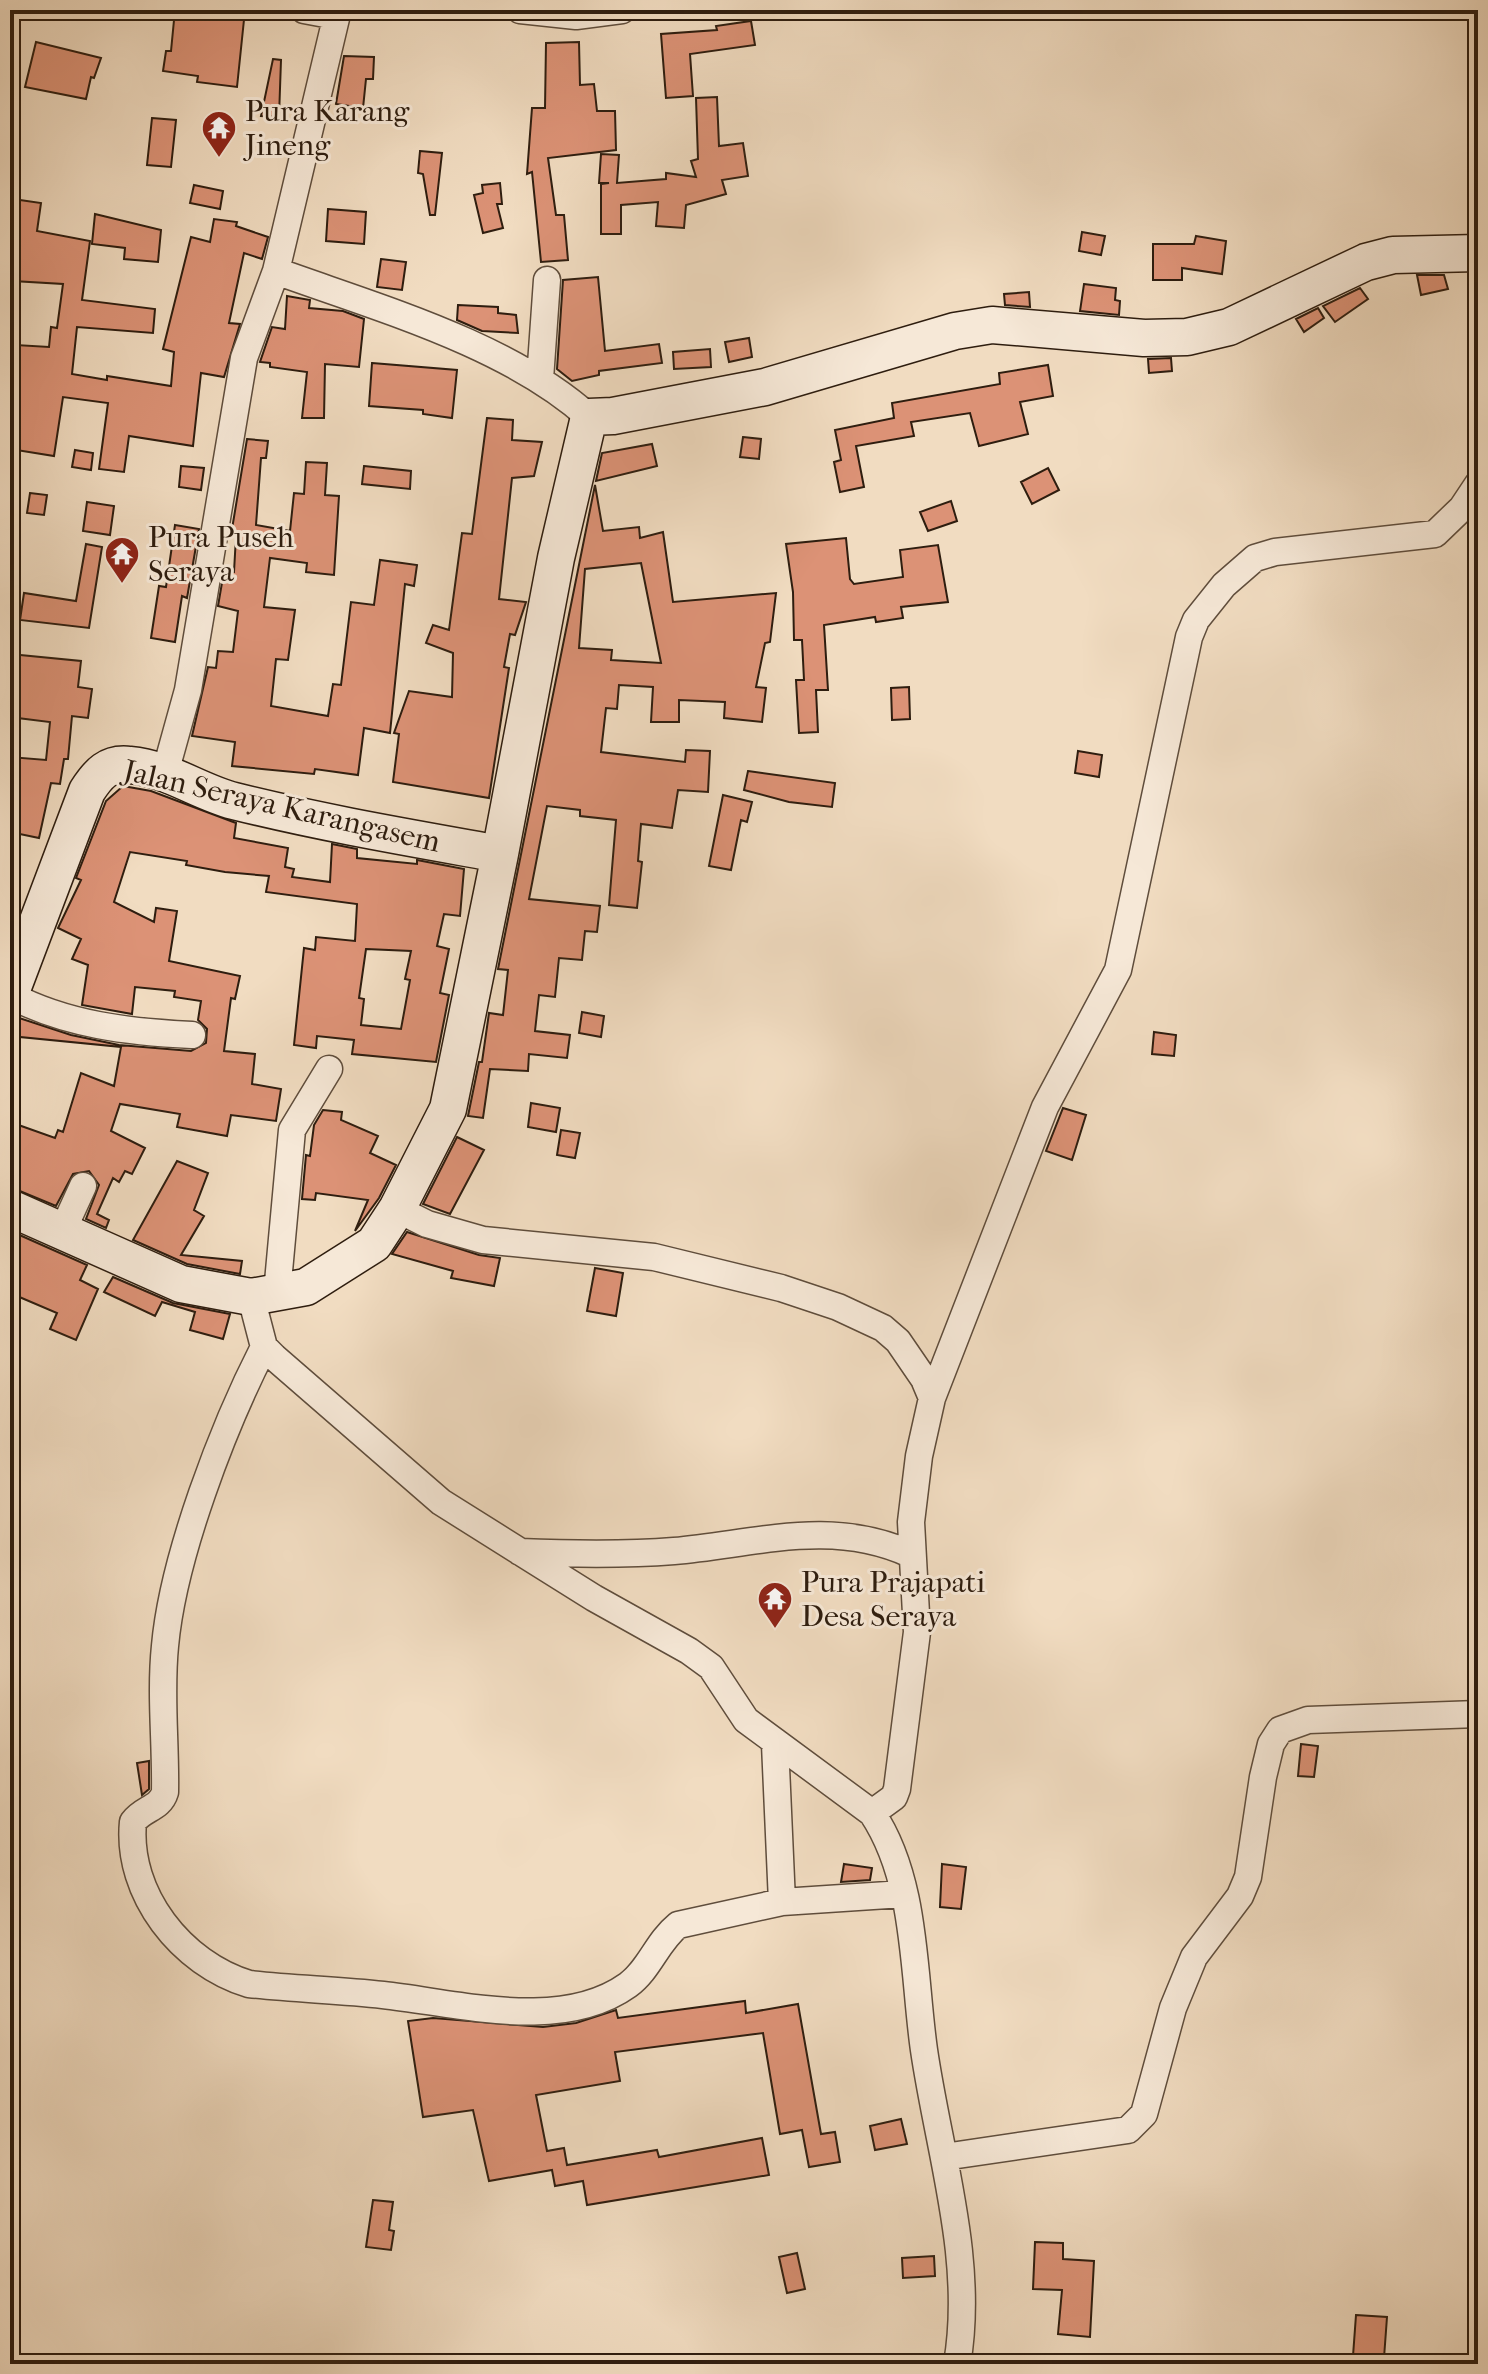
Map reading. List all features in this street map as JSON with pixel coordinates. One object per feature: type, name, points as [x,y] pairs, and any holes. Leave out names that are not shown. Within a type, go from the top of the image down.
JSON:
[{"type":"street","points":[[165,773],[191,678],[244,358],[276,271],[337,13],[304,10]]},
{"type":"street","points":[[520,10],[576,16],[622,10]]},
{"type":"street","points":[[276,271],[479,347],[540,379],[589,417],[613,416],[765,387],[955,331],[992,325],[1144,338],[1187,337],[1229,327],[1366,262],[1393,255],[1478,253]]},
{"type":"street","points":[[540,379],[547,280]]},
{"type":"street","points":[[10,1208],[181,1284],[264,1295],[306,1287],[339,1269],[374,1244],[397,1209],[448,1109],[559,545],[589,417]]},
{"type":"street","points":[[872,1813],[894,1797],[897,1789],[917,1632],[916,1579],[910,1554],[917,1471],[932,1398],[1045,1107],[1118,970],[1176,690],[1196,620],[1224,585],[1255,558],[1275,552],[1435,534],[1462,508],[1478,484]]},
{"type":"street","name":"Jalan Seraya Karangasem","points":[[10,995],[87,791],[97,774],[111,766],[130,764],[165,773],[234,801],[500,854]]},
{"type":"street","points":[[10,995],[46,1013],[112,1028],[192,1035]]},
{"type":"street","points":[[329,1069],[292,1130],[264,1295],[264,1347],[212,1467],[170,1616],[161,1710],[165,1792],[159,1804],[142,1812],[133,1822],[134,1853],[144,1894],[165,1926],[232,1979],[249,1984],[533,2012],[594,2001],[627,1986],[665,1936],[678,1925],[782,1902],[903,1894]]},
{"type":"street","points":[[62,1232],[83,1186]]},
{"type":"street","points":[[397,1209],[427,1224],[483,1240],[654,1257],[781,1288],[838,1307],[883,1328],[898,1341],[924,1379],[932,1398]]},
{"type":"street","points":[[264,1347],[441,1502],[711,1667],[735,1708],[775,1744],[872,1813],[893,1854],[903,1894],[924,2051],[944,2157],[964,2297],[957,2364]]},
{"type":"street","points":[[520,1552],[677,1551],[808,1533],[890,1545],[910,1554]]},
{"type":"street","points":[[944,2157],[1128,2130],[1138,2123],[1151,2097],[1183,1979],[1194,1957],[1240,1896],[1248,1877],[1263,1777],[1271,1744],[1280,1730],[1308,1720],[1478,1714]]},
{"type":"street","points":[[775,1744],[782,1902]]},
{"type":"building","points":[[175,10],[245,10],[237,87],[197,82],[198,76],[163,71],[166,51],[171,51]]},
{"type":"building","points":[[751,21],[755,45],[690,54],[693,96],[666,98],[661,34],[717,30],[716,26]]},
{"type":"building","points":[[36,42],[101,58],[94,78],[91,77],[86,99],[25,87]]},
{"type":"building","points":[[579,42],[580,85],[594,84],[597,111],[615,111],[616,150],[548,158],[556,215],[564,215],[568,260],[541,262],[532,172],[527,174],[532,108],[545,108],[546,43]]},
{"type":"building","points":[[344,56],[374,57],[373,79],[366,79],[363,108],[336,104]]},
{"type":"building","points":[[273,59],[281,60],[279,117],[261,116]]},
{"type":"building","points":[[717,97],[719,146],[743,143],[748,176],[722,180],[726,194],[686,205],[684,228],[656,226],[658,202],[621,205],[621,234],[601,234],[601,184],[609,183],[599,183],[601,154],[619,155],[617,183],[666,179],[666,173],[696,177],[691,161],[698,159],[696,98]]},
{"type":"building","points":[[152,118],[176,120],[171,167],[147,165]]},
{"type":"building","points":[[420,151],[442,153],[435,215],[430,215],[423,174],[418,173]]},
{"type":"building","points":[[500,183],[502,204],[497,204],[503,228],[483,233],[474,195],[483,193],[482,185]]},
{"type":"building","points":[[194,185],[223,191],[220,209],[190,203]]},
{"type":"building","points":[[20,200],[41,203],[37,231],[90,241],[82,300],[155,309],[153,333],[77,327],[72,374],[107,380],[107,376],[171,386],[174,352],[163,349],[191,237],[210,242],[214,219],[237,222],[236,226],[268,237],[262,259],[244,253],[229,323],[240,324],[224,377],[201,373],[193,446],[129,436],[124,472],[99,469],[108,403],[63,397],[54,456],[10,449],[15,407],[10,406],[10,385],[16,345],[49,347],[51,327],[57,328],[63,284],[13,281],[13,243]]},
{"type":"building","points":[[328,209],[366,212],[364,244],[326,241]]},
{"type":"building","points":[[95,214],[161,230],[158,262],[124,259],[125,248],[92,244]]},
{"type":"building","points":[[1082,232],[1105,236],[1101,255],[1079,251]]},
{"type":"building","points":[[1196,236],[1226,241],[1222,274],[1182,268],[1182,280],[1153,280],[1153,244],[1194,244]]},
{"type":"building","points":[[381,259],[406,262],[402,290],[377,287]]},
{"type":"building","points":[[1417,275],[1444,275],[1448,289],[1421,295]]},
{"type":"building","points":[[598,277],[605,351],[659,344],[662,363],[599,371],[599,375],[572,381],[557,369],[563,280]]},
{"type":"building","points":[[1084,284],[1116,288],[1115,300],[1120,301],[1119,315],[1080,311]]},
{"type":"building","points":[[1360,288],[1368,299],[1335,322],[1323,306]]},
{"type":"building","points":[[1029,292],[1030,307],[1005,305],[1004,294]]},
{"type":"building","points":[[287,296],[310,300],[309,308],[343,311],[364,319],[359,367],[325,364],[324,418],[302,418],[307,372],[270,367],[270,363],[260,362],[272,327],[285,329]]},
{"type":"building","points":[[458,305],[498,307],[498,313],[516,315],[518,333],[482,331],[457,320]]},
{"type":"building","points":[[1318,308],[1324,318],[1304,332],[1296,319]]},
{"type":"building","points":[[749,338],[752,357],[729,362],[725,342]]},
{"type":"building","points":[[710,349],[711,367],[674,369],[673,352]]},
{"type":"building","points":[[1171,358],[1172,371],[1149,373],[1148,359]]},
{"type":"building","points":[[372,363],[457,370],[452,418],[423,414],[423,410],[369,406]]},
{"type":"building","points":[[1048,365],[1053,396],[1020,402],[1028,434],[979,446],[970,413],[911,422],[914,436],[856,446],[864,487],[840,492],[834,462],[841,460],[835,430],[894,418],[892,403],[1000,384],[999,373]]},
{"type":"building","points":[[487,418],[513,420],[512,440],[542,442],[534,476],[512,478],[499,599],[526,602],[515,635],[510,634],[504,667],[509,668],[489,798],[393,782],[399,734],[394,733],[409,691],[452,697],[453,653],[426,643],[433,625],[449,630],[462,533],[472,534]]},
{"type":"building","points":[[743,437],[761,439],[759,459],[740,457]]},
{"type":"building","points":[[247,439],[268,441],[266,458],[261,458],[256,525],[290,531],[294,493],[304,494],[306,462],[327,463],[325,495],[339,496],[334,575],[306,572],[307,563],[270,558],[264,607],[295,610],[288,660],[276,659],[271,706],[328,716],[333,684],[341,685],[351,602],[374,605],[380,560],[417,565],[414,586],[405,584],[390,733],[364,728],[358,775],[315,769],[314,774],[232,766],[235,742],[192,736],[208,667],[216,668],[218,651],[233,652],[238,611],[218,606],[224,571],[234,572],[236,536],[231,535]]},
{"type":"building","points":[[652,444],[657,466],[596,481],[602,453]]},
{"type":"building","points":[[75,450],[93,453],[91,470],[72,467]]},
{"type":"building","points":[[181,466],[204,468],[201,490],[179,487]]},
{"type":"building","points":[[364,466],[411,471],[410,489],[362,484]]},
{"type":"building","points":[[1048,468],[1059,490],[1032,504],[1021,482]]},
{"type":"building","points":[[595,485],[603,531],[639,527],[640,538],[663,532],[673,602],[776,593],[770,642],[765,643],[756,687],[766,688],[762,722],[724,718],[725,702],[679,700],[679,722],[651,722],[653,687],[619,685],[617,709],[606,708],[601,752],[685,762],[686,750],[710,751],[708,792],[678,790],[672,828],[641,824],[638,861],[642,862],[637,908],[609,905],[616,820],[580,816],[580,810],[547,806],[529,899],[600,906],[597,932],[585,931],[582,960],[559,958],[555,997],[539,995],[535,1031],[570,1035],[567,1058],[529,1054],[528,1071],[490,1069],[483,1118],[468,1116],[479,1062],[482,1062],[489,1013],[503,1015],[508,970],[498,969]],"holes":[[[641,563],[661,663],[611,660],[612,650],[579,648],[585,569]]]},
{"type":"building","points":[[30,493],[47,495],[44,515],[27,513]]},
{"type":"building","points":[[951,501],[957,521],[928,531],[920,512]]},
{"type":"building","points":[[87,502],[114,506],[110,535],[83,531]]},
{"type":"building","points":[[175,525],[199,529],[187,598],[182,596],[175,642],[151,638],[159,586],[166,587]]},
{"type":"building","points":[[846,538],[850,579],[854,584],[903,577],[900,550],[938,545],[948,602],[901,607],[903,618],[876,622],[875,617],[824,625],[828,690],[816,690],[818,732],[799,733],[796,680],[804,680],[802,640],[794,640],[793,592],[786,544]]},
{"type":"building","points":[[86,544],[102,547],[89,628],[20,620],[24,593],[76,601]]},
{"type":"building","points":[[10,654],[81,661],[78,687],[92,689],[88,718],[72,716],[68,759],[64,759],[60,784],[51,783],[39,838],[10,832],[10,757],[46,760],[50,722],[10,717]]},
{"type":"building","points":[[909,687],[910,719],[892,720],[891,688]]},
{"type":"building","points":[[1078,751],[1102,755],[1099,777],[1075,773]]},
{"type":"building","points":[[748,771],[835,783],[832,807],[789,802],[744,790]]},
{"type":"building","points":[[123,786],[151,791],[236,823],[234,838],[288,848],[285,867],[294,869],[292,877],[330,882],[332,844],[357,849],[357,858],[417,864],[417,860],[464,869],[460,916],[444,914],[437,946],[449,949],[440,993],[449,995],[436,1062],[352,1054],[354,1040],[317,1036],[316,1048],[294,1045],[304,948],[315,950],[316,937],[355,941],[357,904],[266,892],[269,876],[225,872],[186,865],[187,861],[130,852],[114,902],[154,922],[156,908],[177,911],[169,961],[240,976],[235,999],[231,998],[224,1051],[255,1054],[252,1084],[281,1089],[276,1121],[231,1115],[227,1136],[177,1127],[180,1114],[120,1104],[111,1131],[145,1148],[132,1174],[125,1171],[119,1182],[113,1178],[97,1214],[109,1220],[106,1228],[86,1219],[99,1185],[89,1171],[73,1174],[56,1206],[10,1187],[10,1122],[55,1138],[58,1130],[63,1132],[81,1073],[114,1086],[121,1047],[10,1036],[10,1015],[71,1035],[119,1045],[191,1051],[206,1043],[207,1029],[198,1020],[201,1001],[174,997],[175,991],[135,987],[132,1014],[82,1005],[88,965],[72,959],[81,939],[58,928],[81,880],[76,878],[106,801]],"holes":[[[366,949],[411,951],[405,979],[410,980],[401,1029],[361,1025],[364,999],[359,998]]]},
{"type":"building","points":[[723,795],[752,802],[747,822],[741,820],[731,870],[709,866]]},
{"type":"building","points":[[582,1012],[604,1016],[601,1037],[579,1033]]},
{"type":"building","points":[[1154,1032],[1176,1035],[1174,1056],[1152,1054]]},
{"type":"building","points":[[531,1103],[560,1108],[556,1132],[528,1127]]},
{"type":"building","points":[[1063,1108],[1086,1115],[1072,1160],[1046,1151]]},
{"type":"building","points":[[323,1110],[342,1112],[341,1120],[378,1136],[370,1153],[396,1165],[379,1198],[355,1231],[368,1200],[316,1193],[315,1200],[302,1199],[306,1155],[310,1156],[314,1125]]},
{"type":"building","points":[[561,1130],[580,1133],[575,1158],[557,1155]]},
{"type":"building","points":[[457,1137],[484,1150],[450,1214],[423,1204]]},
{"type":"building","points":[[177,1161],[208,1173],[194,1210],[204,1216],[181,1255],[242,1261],[240,1274],[187,1264],[133,1240]]},
{"type":"building","points":[[407,1232],[479,1255],[500,1258],[494,1286],[451,1278],[453,1271],[392,1254]]},
{"type":"building","points":[[15,1233],[87,1265],[80,1280],[98,1289],[76,1340],[50,1329],[57,1313],[10,1293]]},
{"type":"building","points":[[595,1268],[623,1273],[616,1316],[587,1311]]},
{"type":"building","points":[[113,1277],[173,1303],[230,1314],[223,1339],[190,1330],[195,1312],[162,1302],[155,1316],[104,1292]]},
{"type":"building","points":[[1301,1744],[1318,1746],[1314,1777],[1298,1776]]},
{"type":"building","points":[[149,1761],[149,1789],[142,1795],[137,1763]]},
{"type":"building","points":[[844,1864],[872,1868],[870,1880],[841,1882]]},
{"type":"building","points":[[942,1864],[966,1867],[961,1909],[940,1907]]},
{"type":"building","points":[[745,2001],[746,2013],[798,2004],[821,2134],[835,2132],[840,2162],[809,2167],[802,2130],[780,2134],[763,2033],[615,2052],[620,2081],[536,2095],[547,2151],[564,2148],[567,2165],[657,2150],[659,2157],[762,2138],[769,2175],[587,2205],[583,2181],[555,2186],[552,2170],[489,2181],[473,2110],[423,2117],[408,2021],[433,2018],[543,2027],[576,2023],[616,2010],[618,2018]]},
{"type":"building","points":[[901,2119],[907,2144],[875,2150],[870,2126]]},
{"type":"building","points":[[373,2200],[393,2202],[389,2230],[394,2231],[391,2250],[366,2247]]},
{"type":"building","points":[[1035,2242],[1063,2243],[1063,2259],[1094,2261],[1090,2337],[1058,2334],[1062,2290],[1033,2289]]},
{"type":"building","points":[[797,2253],[805,2289],[787,2293],[779,2257]]},
{"type":"building","points":[[934,2256],[935,2276],[903,2278],[902,2258]]},
{"type":"building","points":[[1356,2315],[1387,2317],[1384,2358],[1353,2356]]},
{"type":"place","name":"Pura Karang Jineng","points":[[219,159]]},
{"type":"place","name":"Pura Puseh Seraya","points":[[122,585]]},
{"type":"place","name":"Pura Prajapati Desa Seraya","points":[[775,1630]]}]
